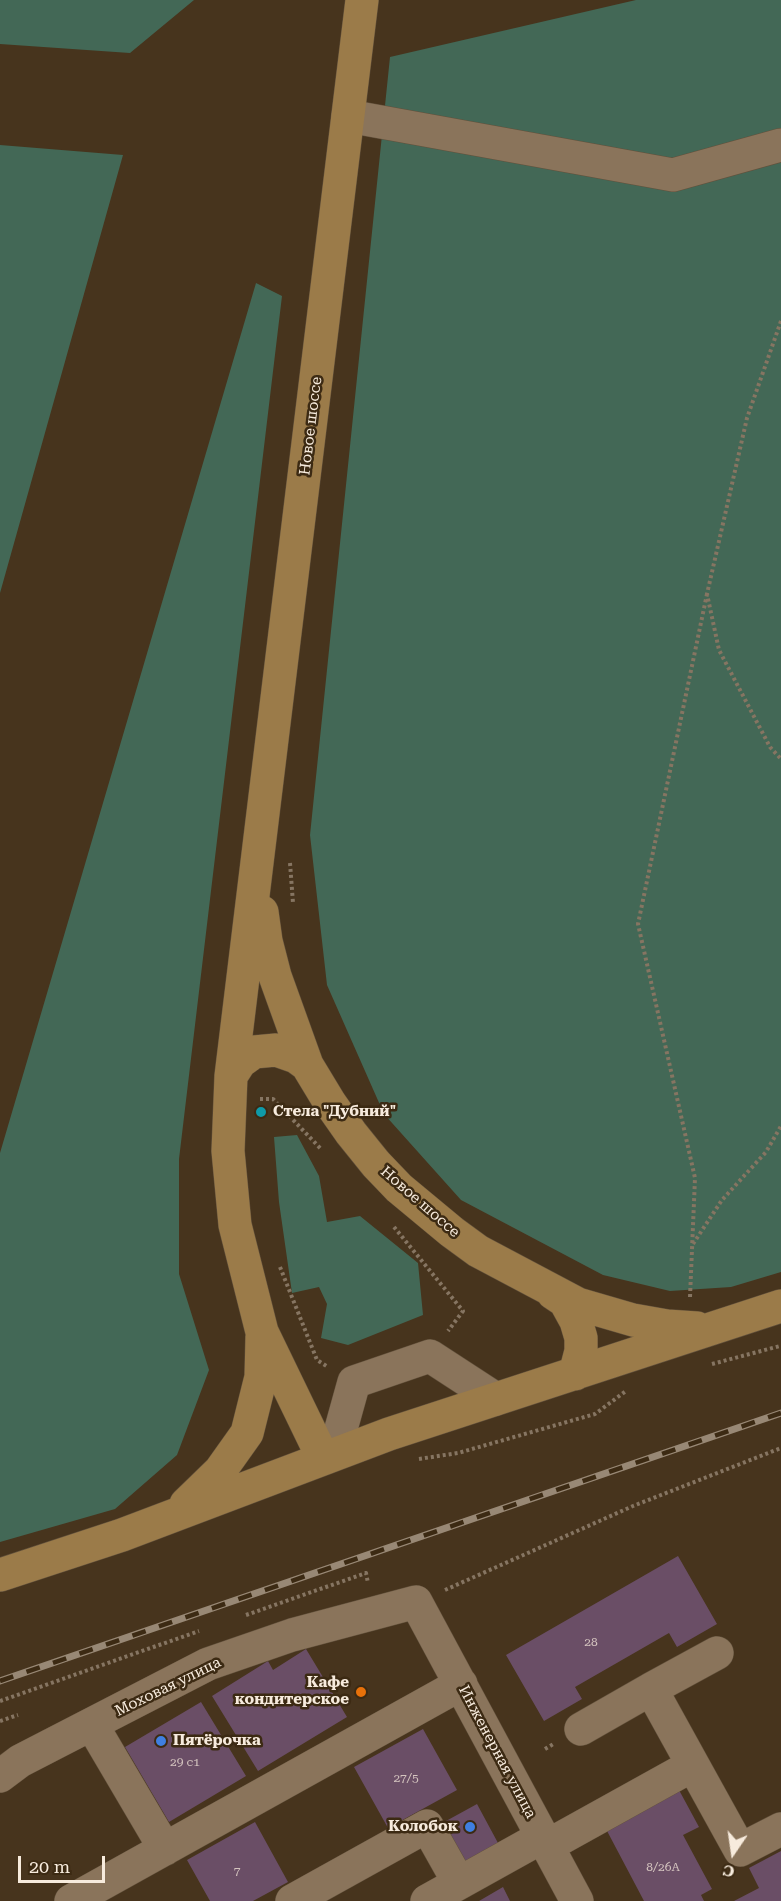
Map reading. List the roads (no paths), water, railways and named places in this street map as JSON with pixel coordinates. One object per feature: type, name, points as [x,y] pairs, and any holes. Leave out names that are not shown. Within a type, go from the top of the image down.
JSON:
[{"type":"main road","name":"Новое шоссе","points":[[362,0],[348,116],[275,854],[241,1087],[228,1151],[235,1225],[262,1332],[329,1456],[781,1306]]},
{"type":"main road","name":"Новое шоссе","points":[[275,854],[262,913],[275,976],[307,1065],[330,1103],[376,1164],[399,1188],[478,1251],[578,1304],[633,1320],[667,1326],[714,1328]]},
{"type":"main road","points":[[241,1087],[240,1062],[254,1052],[276,1050],[296,1057],[307,1065]]},
{"type":"main road","points":[[549,1289],[565,1301],[579,1329],[581,1351],[575,1374]]},
{"type":"main road","name":"Новое шоссе","points":[[176,1514],[220,1471],[246,1433],[261,1377],[262,1332]]},
{"type":"main road","points":[[0,1575],[69,1553],[329,1456]]},
{"type":"street","points":[[348,116],[673,175],[781,145]]},
{"type":"street","points":[[329,1456],[354,1382],[430,1356],[496,1399]]},
{"type":"street","name":"Инженерная улица","points":[[416,1602],[577,1901]]},
{"type":"street","name":"Моховая улица","points":[[0,1776],[20,1761],[208,1664],[292,1635],[416,1602]]},
{"type":"street","points":[[581,1729],[717,1653]]},
{"type":"street","points":[[81,1898],[461,1684]]},
{"type":"street","points":[[651,1689],[740,1850],[781,1829]]},
{"type":"street","points":[[93,1725],[165,1849]]},
{"type":"street","points":[[427,1901],[693,1765]]},
{"type":"street","points":[[292,1901],[427,1826],[459,1883]]},
{"type":"railway","points":[[0,1681],[781,1413]]},
{"type":"place","name":"Стела \"Дубний\"","points":[[261,1112]]},
{"type":"place","name":"Кафе кондитерское","points":[[361,1692]]},
{"type":"place","name":"Пятёрочка","points":[[161,1741]]},
{"type":"place","name":"Колобок","points":[[470,1827]]}]
